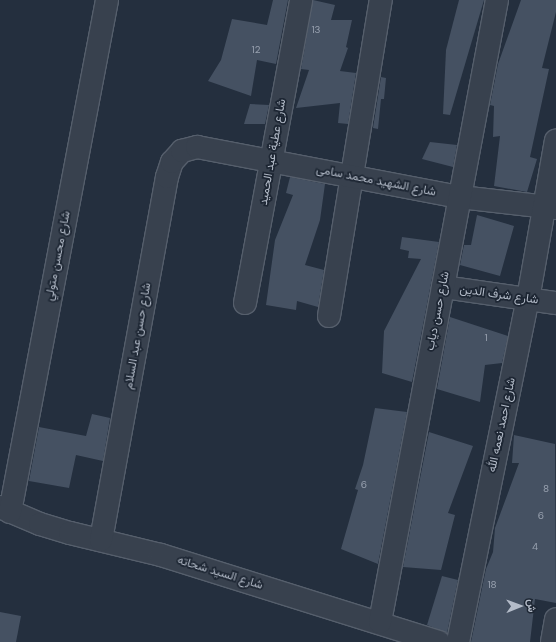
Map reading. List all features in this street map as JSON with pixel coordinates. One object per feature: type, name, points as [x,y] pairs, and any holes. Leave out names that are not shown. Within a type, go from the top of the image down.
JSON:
[{"type":"street","name":"شارع محسن متولي","points":[[5,510],[107,0]]},
{"type":"street","name":"شارع عطية عبد الحميد","points":[[245,303],[301,0]]},
{"type":"street","points":[[329,316],[381,0]]},
{"type":"street","name":"شارع حسن دياب","points":[[380,622],[496,0]]},
{"type":"street","name":"شارع احمد نعمه الله","points":[[458,642],[528,300],[550,208],[556,140]]},
{"type":"street","name":"شارع الشهيد محمد سامى","points":[[197,147],[460,197],[550,208]]},
{"type":"street","name":"شارع حسن عبد السلام","points":[[101,540],[167,177],[172,162],[182,151],[197,147]]},
{"type":"street","name":"شارع شرف الدين","points":[[443,287],[556,304]]},
{"type":"street","name":"شارع السيد شحاته","points":[[5,510],[47,526],[162,555],[380,622],[438,642]]},
{"type":"street","points":[[552,642],[556,619]]},
{"type":"building","points":[[273,0],[288,0],[276,64],[257,60],[251,96],[208,81],[221,60],[232,19],[267,25]]},
{"type":"building","points":[[313,0],[335,5],[331,20],[352,20],[346,47],[348,48],[340,71],[356,73],[348,124],[338,123],[340,103],[296,108],[309,70],[301,69]]},
{"type":"building","points":[[459,0],[484,0],[450,115],[443,114],[446,50]]},
{"type":"building","points":[[521,0],[556,0],[556,12],[542,68],[549,69],[530,157],[537,159],[527,192],[494,186],[500,136],[493,137],[494,106],[490,105],[498,64]]},
{"type":"building","points":[[381,77],[386,78],[384,99],[381,99],[378,129],[373,128]]},
{"type":"building","points":[[250,104],[269,105],[265,124],[244,124]]},
{"type":"building","points":[[430,142],[457,145],[453,167],[422,159]]},
{"type":"building","points":[[290,177],[325,184],[320,220],[305,265],[324,270],[318,307],[297,301],[296,310],[266,305],[275,240],[293,195],[286,193]]},
{"type":"building","points":[[477,215],[514,226],[500,276],[460,265],[464,245],[471,245]]},
{"type":"building","points":[[402,237],[439,242],[412,382],[382,373],[384,331],[421,259],[408,258],[409,251],[400,249]]},
{"type":"building","points":[[450,317],[508,336],[502,363],[485,365],[480,402],[437,389]]},
{"type":"building","points":[[375,408],[407,412],[378,564],[341,549],[358,490],[355,489],[363,465]]},
{"type":"building","points":[[92,414],[110,418],[103,461],[76,455],[69,488],[29,481],[39,427],[86,436]]},
{"type":"building","points":[[429,432],[473,446],[448,513],[455,515],[441,570],[403,567]]},
{"type":"building","points":[[514,435],[555,444],[556,603],[535,599],[530,642],[471,642],[486,569],[493,552],[495,528],[519,463],[512,463]]},
{"type":"building","points":[[442,576],[458,580],[447,633],[427,625]]},
{"type":"building","points":[[0,612],[21,616],[16,642],[0,642]]}]
